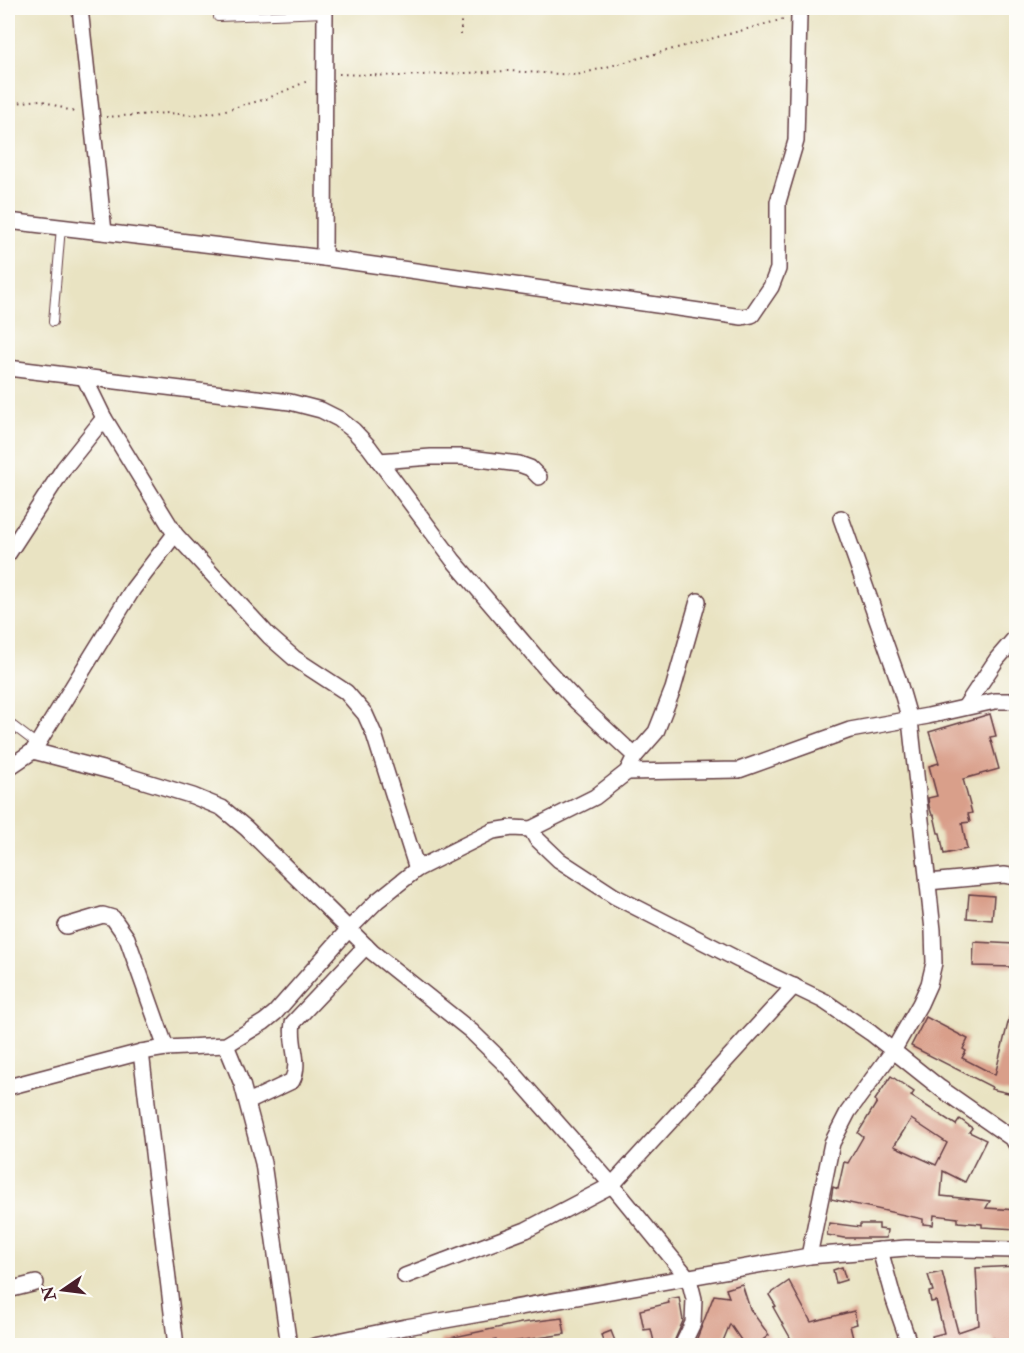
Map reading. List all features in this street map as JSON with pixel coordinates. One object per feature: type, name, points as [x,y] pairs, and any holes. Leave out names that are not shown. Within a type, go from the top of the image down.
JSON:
[{"type":"street","points":[[80,8],[104,232]]},
{"type":"street","points":[[324,258],[325,10]]},
{"type":"street","points":[[8,221],[324,258],[742,317],[753,315],[771,287],[778,269],[778,202],[796,141],[800,11]]},
{"type":"street","points":[[8,368],[290,402],[321,410],[339,419],[353,430],[379,461],[453,560],[547,670],[577,702],[635,756]]},
{"type":"street","points":[[84,377],[104,418],[176,534],[269,636],[294,658],[346,692],[365,714],[374,734],[417,869]]},
{"type":"street","points":[[8,554],[64,468],[104,418]]},
{"type":"street","points":[[379,461],[462,457],[519,464],[530,468],[539,477]]},
{"type":"street","points":[[809,1256],[832,1143],[848,1112],[893,1051],[920,1004],[929,984],[934,963],[928,882],[910,720],[898,679],[841,518]]},
{"type":"street","points":[[8,768],[35,748],[133,589],[176,534]]},
{"type":"street","points":[[8,1087],[141,1052],[166,1048],[226,1045],[264,1022],[274,1013],[348,930],[377,901],[417,869],[493,831],[512,828],[531,829],[595,797],[627,772],[635,756],[656,732],[673,689],[698,601]]},
{"type":"street","points":[[965,707],[997,659],[1017,637]]},
{"type":"street","points":[[627,772],[739,770],[850,730],[910,720],[995,701],[1017,701]]},
{"type":"street","points":[[35,748],[183,792],[222,808],[275,856],[348,930],[490,1048],[612,1185],[689,1278],[694,1299],[693,1323],[682,1346]]},
{"type":"street","points":[[531,829],[536,838],[559,860],[614,896],[824,1001],[871,1033],[940,1088],[1015,1138]]},
{"type":"street","points":[[928,882],[1005,875],[1017,877]]},
{"type":"street","points":[[66,926],[103,915],[113,918],[127,938],[166,1048]]},
{"type":"street","points":[[248,1102],[292,1081],[297,1063],[291,1036],[293,1023],[366,946]]},
{"type":"street","points":[[405,1276],[526,1230],[612,1185],[794,986]]},
{"type":"street","points":[[226,1045],[248,1102],[263,1163],[289,1346]]},
{"type":"street","points":[[141,1052],[176,1346]]},
{"type":"street","points":[[314,1346],[353,1342],[406,1327],[809,1256],[906,1248],[1017,1250]]},
{"type":"street","points":[[880,1250],[892,1297],[910,1346]]},
{"type":"street","points":[[8,1290],[36,1283]]},
{"type":"lane","points":[[218,17],[325,10]]},
{"type":"lane","points":[[53,322],[61,228]]},
{"type":"lane","points":[[8,722],[35,748]]},
{"type":"path","points":[[461,8],[461,35]]},
{"type":"path","points":[[8,104],[40,100],[93,118],[169,113],[192,115],[218,112],[266,99],[325,74],[400,76],[508,71],[577,75],[800,11]]},
{"type":"building","points":[[990,714],[996,736],[990,737],[999,769],[963,779],[972,813],[968,814],[970,822],[962,823],[967,849],[944,854],[940,833],[938,833],[928,798],[937,796],[929,766],[939,763],[929,732]]},
{"type":"building","points":[[969,894],[994,896],[992,920],[967,918]]},
{"type":"building","points":[[974,942],[1015,944],[1013,967],[973,966]]},
{"type":"building","points":[[1013,1003],[1017,1003],[1017,1095],[991,1089],[992,1087],[911,1046],[926,1017],[968,1039],[962,1058],[995,1075]]},
{"type":"building","points":[[891,1076],[914,1092],[911,1096],[956,1125],[960,1119],[972,1128],[969,1132],[986,1140],[965,1182],[943,1171],[941,1196],[990,1201],[986,1208],[1017,1210],[1017,1229],[982,1227],[982,1224],[958,1222],[958,1218],[934,1215],[933,1225],[923,1224],[923,1219],[831,1199],[833,1187],[838,1189],[844,1162],[848,1163],[863,1137],[858,1133],[877,1102],[875,1100]],"holes":[[[911,1119],[947,1143],[936,1165],[894,1146]]]},
{"type":"building","points":[[829,1223],[860,1227],[860,1224],[879,1224],[879,1229],[887,1230],[886,1238],[844,1238],[827,1235]]},
{"type":"building","points":[[1017,1266],[1017,1346],[994,1346],[993,1338],[970,1339],[972,1346],[935,1346],[932,1336],[944,1333],[936,1301],[931,1302],[929,1292],[933,1291],[928,1275],[942,1272],[958,1332],[979,1325],[976,1268]]},
{"type":"building","points":[[842,1267],[846,1280],[836,1283],[833,1270]]},
{"type":"building","points":[[789,1281],[811,1322],[854,1311],[857,1324],[850,1326],[855,1346],[795,1346],[773,1307],[776,1306],[769,1295]]},
{"type":"building","points":[[742,1284],[750,1309],[769,1335],[755,1346],[745,1346],[730,1324],[721,1346],[694,1346],[714,1295],[729,1297],[726,1289]]},
{"type":"building","points":[[679,1297],[683,1321],[673,1344],[655,1346],[651,1329],[644,1330],[640,1310],[669,1303],[668,1299]]},
{"type":"building","points":[[562,1318],[565,1334],[497,1344],[496,1340],[474,1344],[474,1346],[440,1346],[440,1340],[521,1323]]},
{"type":"building","points":[[611,1331],[615,1341],[605,1345],[601,1335]]}]
